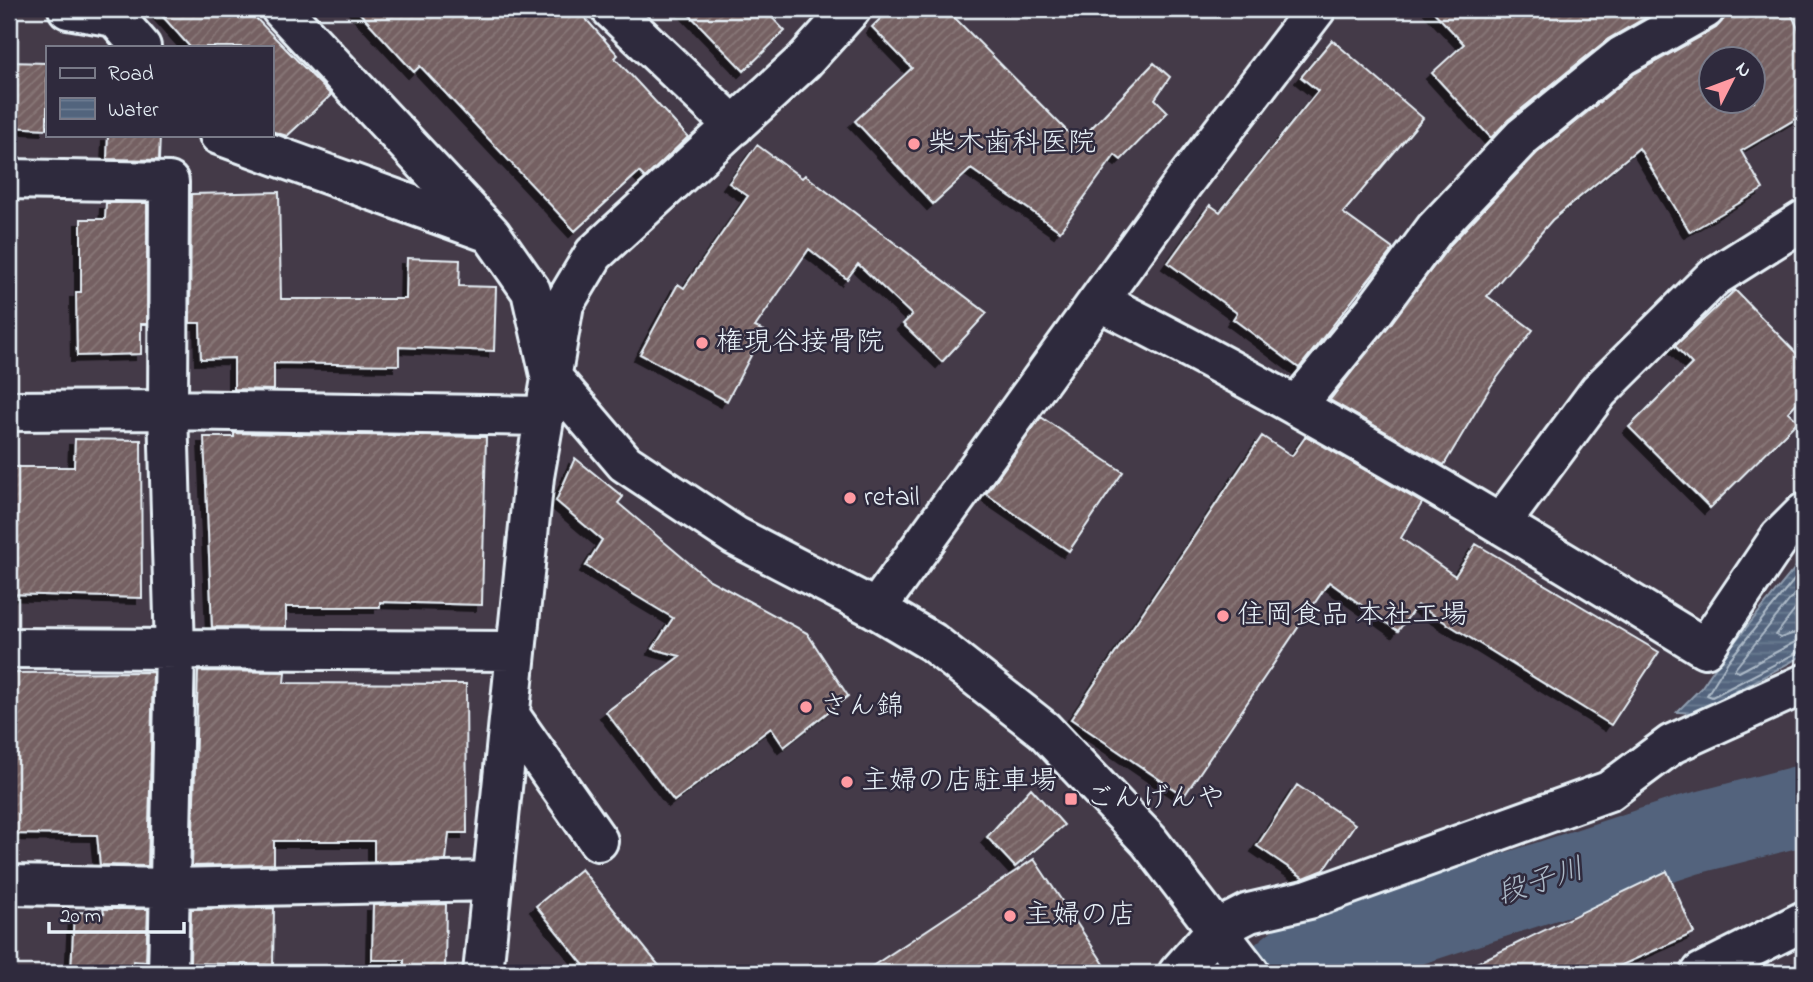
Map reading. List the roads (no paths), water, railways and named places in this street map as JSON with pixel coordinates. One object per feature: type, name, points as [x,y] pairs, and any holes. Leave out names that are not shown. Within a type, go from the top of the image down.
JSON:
[{"type":"street","points":[[68,9],[115,17],[140,46]]},
{"type":"street","points":[[281,9],[491,234],[531,291],[550,374],[625,463],[735,536],[876,609],[932,642],[1044,730],[1149,841],[1233,952]]},
{"type":"street","points":[[611,9],[734,126]]},
{"type":"street","points":[[483,973],[511,717],[514,651],[543,416],[564,304],[594,254],[804,61],[851,9]]},
{"type":"street","points":[[876,609],[1184,182],[1316,9]]},
{"type":"street","points":[[1296,406],[1375,310],[1435,229],[1522,137],[1622,56],[1705,9]]},
{"type":"street","points":[[222,136],[491,234]]},
{"type":"street","points":[[9,179],[169,181],[167,410],[175,651],[168,973]]},
{"type":"street","points":[[1501,523],[1599,391],[1714,277],[1804,220]]},
{"type":"street","points":[[1100,302],[1212,358],[1501,523],[1705,648],[1780,537],[1804,513]]},
{"type":"street","points":[[9,411],[167,410],[543,416]]},
{"type":"street","points":[[9,648],[514,651]]},
{"type":"street","points":[[1178,973],[1233,952],[1249,913],[1309,899],[1609,791],[1672,744],[1804,684]]},
{"type":"street","points":[[511,717],[598,841]]},
{"type":"street","points":[[9,885],[170,888],[492,881]]},
{"type":"street","points":[[1701,973],[1804,921]]},
{"type":"water","points":[[1804,557],[1804,655],[1695,713],[1677,712],[1701,688],[1723,656]]},
{"type":"waterway","name":"段子川","points":[[1283,973],[1294,964],[1688,835],[1804,805]]},
{"type":"place","name":"柴木歯科医院","points":[[914,144]]},
{"type":"place","name":"権現谷接骨院","points":[[702,343]]},
{"type":"place","name":"retail","points":[[850,498]]},
{"type":"place","name":"住岡食品 本社工場","points":[[1223,616]]},
{"type":"place","name":"さん錦","points":[[806,707]]},
{"type":"place","name":"主婦の店駐車場","points":[[847,782]]},
{"type":"place","name":"ごんげんや","points":[[1071,799]]},
{"type":"place","name":"主婦の店","points":[[1010,916]]}]
